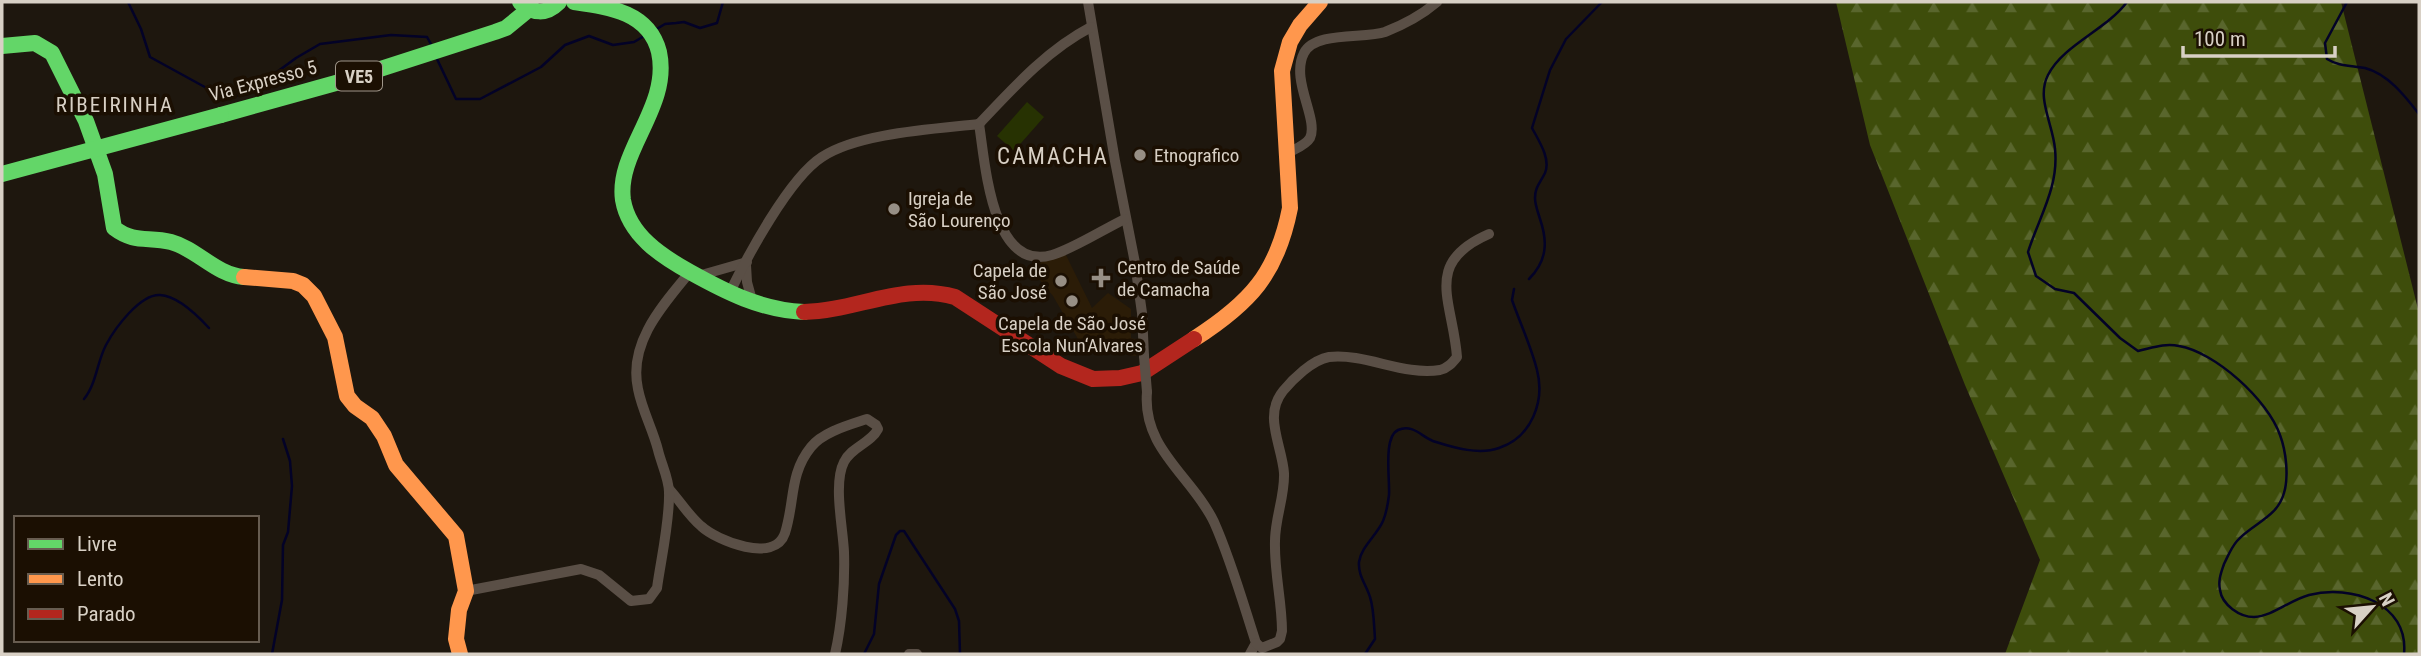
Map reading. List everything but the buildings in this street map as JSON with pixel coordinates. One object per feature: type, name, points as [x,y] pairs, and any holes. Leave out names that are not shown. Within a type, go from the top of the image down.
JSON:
[{"type":"main road","points":[[524,6],[537,12],[548,11],[559,2]]},
{"type":"main road","points":[[574,2],[615,9],[645,25],[654,37],[662,63],[660,89],[626,166],[624,194],[631,223],[645,242],[729,293],[774,310],[821,312],[905,291],[937,292],[955,297],[1056,363],[1084,376],[1108,379],[1142,373],[1220,322],[1255,291],[1273,263],[1290,208],[1282,92],[1284,56],[1300,25],[1320,2]]},
{"type":"main road","name":"Via Expresso 5","points":[[2,174],[343,81],[506,28],[524,6]]},
{"type":"main road","points":[[2,46],[33,41],[45,46],[52,53],[86,121],[105,174],[114,228],[119,234],[172,242],[231,276],[293,281],[303,285],[314,296],[335,337],[347,396],[355,406],[372,418],[384,436],[396,465],[456,536],[466,590],[459,610],[456,639],[460,654]]},
{"type":"street","points":[[1088,2],[1125,219],[1136,263],[1147,392],[1145,408],[1149,425],[1172,466],[1200,497],[1213,519],[1256,643],[1262,648],[1280,639],[1282,631],[1276,579],[1275,537],[1284,476],[1272,414],[1275,401],[1284,389],[1306,370],[1316,362],[1328,358],[1360,360],[1409,369],[1440,370],[1449,366],[1457,357],[1446,278],[1451,261],[1463,248],[1489,234]]},
{"type":"street","points":[[1288,153],[1311,136],[1301,80],[1304,54],[1310,45],[1322,39],[1371,36],[1387,31],[1437,2]]},
{"type":"street","points":[[729,293],[789,192],[803,173],[821,157],[835,150],[880,137],[979,124],[1035,67],[1075,35],[1091,27]]},
{"type":"street","points":[[979,124],[997,221],[1007,237],[1021,251],[1036,257],[1051,255],[1125,219]]},
{"type":"street","points":[[747,262],[694,274],[665,302],[638,349],[635,370],[638,393],[670,489],[700,525],[716,537],[761,549],[776,545],[785,536],[797,468],[812,445],[826,435],[867,419],[876,425],[878,429],[875,435],[856,447],[843,463],[839,490],[844,554],[835,654]]},
{"type":"street","points":[[747,262],[747,282],[753,304]]},
{"type":"street","points":[[466,590],[582,569],[599,575],[631,601],[649,599],[657,587],[670,489]]},
{"type":"street","points":[[1250,654],[1256,643]]},
{"type":"street","points":[[909,654],[917,654]]},
{"type":"shaded area","name":"Capela de São José Escola Nun‘Alvares","points":[[1065,253],[1092,308],[1108,293],[1131,309],[1131,338],[1137,340],[1136,356],[1093,349],[1078,339],[1053,296],[1029,267]]},
{"type":"green space","points":[[1836,2],[2341,2],[2419,313],[2419,654],[2005,654],[2040,560],[1965,385],[1870,145]]},
{"type":"green space","points":[[1027,102],[1044,117],[1014,151],[997,136]]},
{"type":"waterway","points":[[128,2],[150,57],[223,97],[247,94],[320,44],[391,35],[427,37],[432,46]]},
{"type":"waterway","points":[[655,30],[665,24],[684,22],[700,28],[717,23],[723,2]]},
{"type":"waterway","points":[[1529,279],[1539,265],[1545,243],[1535,198],[1545,173],[1546,162],[1532,128],[1550,70],[1566,39],[1602,2]]},
{"type":"waterway","points":[[2127,2],[2108,21],[2064,55],[2055,64],[2045,84],[2044,102],[2054,140],[2055,163],[2051,189],[2028,252],[2036,276],[2055,289],[2074,293],[2120,338],[2138,351],[2174,345],[2193,350],[2208,358],[2224,368],[2252,393],[2274,421],[2285,456],[2287,471],[2284,493],[2276,509],[2243,535],[2230,552],[2219,583],[2224,601],[2238,612],[2254,617],[2268,614],[2309,595],[2325,592],[2359,595],[2387,610],[2397,622],[2403,636],[2404,654]]},
{"type":"waterway","points":[[2347,2],[2325,43],[2327,59],[2341,65],[2365,68],[2381,75],[2402,93],[2419,114]]},
{"type":"waterway","points":[[437,59],[456,99],[480,99],[541,67],[565,45],[589,36],[613,45],[634,42],[646,35]]},
{"type":"waterway","points":[[1365,654],[1375,639],[1374,623],[1371,602],[1361,576],[1359,562],[1386,512],[1389,495],[1388,459],[1393,434],[1404,428],[1451,446],[1475,451],[1491,450],[1520,436],[1533,416],[1539,382],[1532,352],[1512,300],[1514,289]]},
{"type":"waterway","points":[[84,399],[110,338],[129,313],[144,300],[160,295],[174,299],[209,328]]},
{"type":"waterway","points":[[272,654],[282,600],[283,545],[288,532],[292,486],[290,461],[283,439]]},
{"type":"waterway","points":[[864,654],[874,634],[879,584],[896,535],[900,531],[904,531],[955,609],[959,621],[960,654]]},
{"type":"traffic: fast","points":[[520,2],[535,11],[544,11],[559,2]]},
{"type":"traffic: fast","points":[[574,2],[614,9],[637,20],[654,39],[659,52],[661,72],[657,91],[627,164],[623,182],[626,212],[639,234],[668,259],[731,293],[773,308],[804,312]]},
{"type":"traffic: fast","points":[[221,115],[343,81],[495,32],[506,28],[528,10]]},
{"type":"traffic: fast","points":[[2,46],[35,43],[52,53],[86,121],[105,174],[114,228],[135,238],[163,240],[180,245],[224,272],[244,277]]},
{"type":"traffic: fast","points":[[2,174],[221,115]]},
{"type":"traffic: slow","points":[[1194,339],[1246,299],[1269,269],[1277,251],[1290,208],[1282,71],[1290,42],[1300,25],[1320,2]]},
{"type":"traffic: slow","points":[[244,277],[293,281],[303,285],[314,296],[335,337],[347,396],[355,406],[372,418],[384,436],[396,465],[456,536],[466,591],[459,610],[456,639],[460,654]]},
{"type":"traffic: jam","points":[[804,312],[917,293],[955,297],[1061,366],[1093,379],[1120,378],[1142,373],[1194,339]]},
{"type":"place","name":"Etnografico","points":[[1140,155]]},
{"type":"place","name":"Igreja de São Lourenço","points":[[894,209]]},
{"type":"place","name":"Centro de Saúde de Camacha","points":[[1101,278]]},
{"type":"place","name":"Capela de São José","points":[[1061,281]]},
{"type":"place","name":"Capela de São José Escola Nun‘Alvares","points":[[1072,301]]},
{"type":"district","name":"RIBEIRINHA","points":[[115,105]]},
{"type":"district","name":"CAMACHA","points":[[1053,156]]}]
